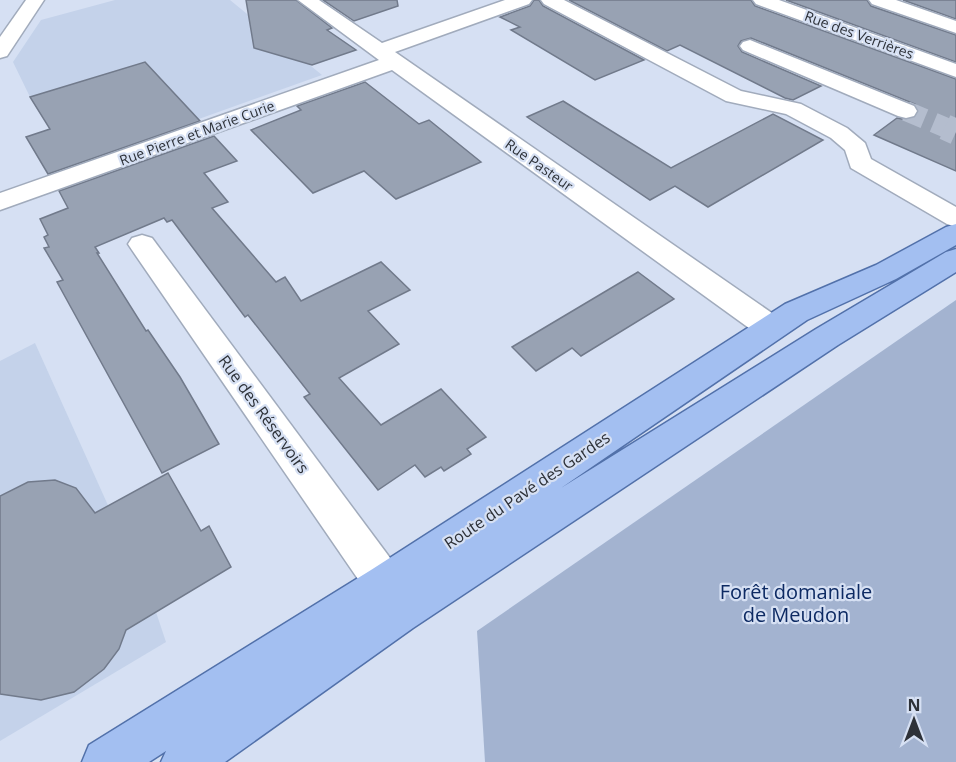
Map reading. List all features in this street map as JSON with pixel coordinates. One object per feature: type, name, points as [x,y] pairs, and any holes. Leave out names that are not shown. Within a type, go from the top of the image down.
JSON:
[{"type":"main road","name":"Route du Pavé des Gardes","points":[[106,762],[385,584],[796,312],[886,272],[956,233]]},
{"type":"main road","name":"Route du Pavé des Gardes","points":[[185,762],[407,608],[818,343],[956,259]]},
{"type":"street","name":"Rue Pasteur","points":[[308,0],[771,328]]},
{"type":"street","name":"Rue Pierre et Marie Curie","points":[[0,202],[386,57],[523,0]]},
{"type":"street","points":[[550,0],[734,96],[793,109],[839,133],[856,148],[860,163],[956,218]]},
{"type":"street","name":"Rue des Verrières","points":[[762,0],[956,71]]},
{"type":"street","points":[[878,0],[956,27]]},
{"type":"street","points":[[11,2],[34,1]]},
{"type":"street","points":[[0,52],[34,1]]},
{"type":"street","points":[[750,46],[906,111]]},
{"type":"street","name":"Rue des Réservoirs","points":[[142,244],[385,584]]},
{"type":"shaded area","points":[[115,0],[230,0],[322,75],[48,173],[50,129],[30,97],[13,62],[41,20]]},
{"type":"shaded area","points":[[35,343],[156,612],[166,642],[0,741],[0,361]]},
{"type":"green space","name":"Forêt domaniale de Meudon","points":[[956,300],[956,762],[485,762],[477,631]]},
{"type":"building","points":[[246,0],[296,0],[332,28],[327,30],[356,50],[312,65],[254,48]]},
{"type":"building","points":[[323,0],[397,0],[398,6],[354,21]]},
{"type":"building","points":[[534,0],[539,0],[543,6],[644,60],[595,80],[511,30],[520,27],[500,17],[530,6]]},
{"type":"building","points":[[569,0],[751,0],[755,6],[956,79],[956,171],[874,135],[897,118],[907,120],[916,117],[919,110],[915,104],[751,38],[741,41],[738,46],[742,52],[821,86],[793,100],[785,98],[680,45],[667,51]]},
{"type":"building","points":[[786,0],[867,0],[871,6],[956,35],[956,62]]},
{"type":"building","points":[[903,0],[956,0],[956,19]]},
{"type":"building","points":[[145,62],[200,121],[48,174],[26,137],[50,129],[30,97]]},
{"type":"building","points":[[365,82],[419,124],[429,120],[481,162],[396,199],[364,171],[313,193],[251,130],[301,110],[297,106]]},
{"type":"building","points":[[563,101],[671,168],[773,114],[823,140],[708,207],[675,186],[650,200],[527,117]]},
{"type":"building","points":[[214,136],[237,161],[204,173],[228,202],[212,208],[276,282],[285,277],[301,301],[381,262],[410,290],[368,311],[399,344],[339,378],[381,425],[441,389],[486,437],[467,449],[471,454],[444,471],[441,467],[425,477],[415,465],[378,490],[304,397],[310,394],[248,315],[245,317],[172,220],[167,222],[164,218],[95,247],[146,331],[148,330],[180,377],[219,444],[162,473],[57,282],[63,280],[44,248],[49,247],[44,237],[48,235],[40,219],[68,208],[59,191]]},
{"type":"building","points":[[638,272],[674,299],[581,356],[572,348],[536,371],[512,347]]},
{"type":"building","points":[[168,473],[201,531],[209,526],[231,567],[126,630],[119,649],[104,669],[74,692],[41,700],[0,694],[0,496],[28,482],[55,480],[76,488],[95,513]]},
{"type":"tunnel","points":[[906,111],[949,129]]},
{"type":"tunnel","points":[[945,127],[956,132]]}]
